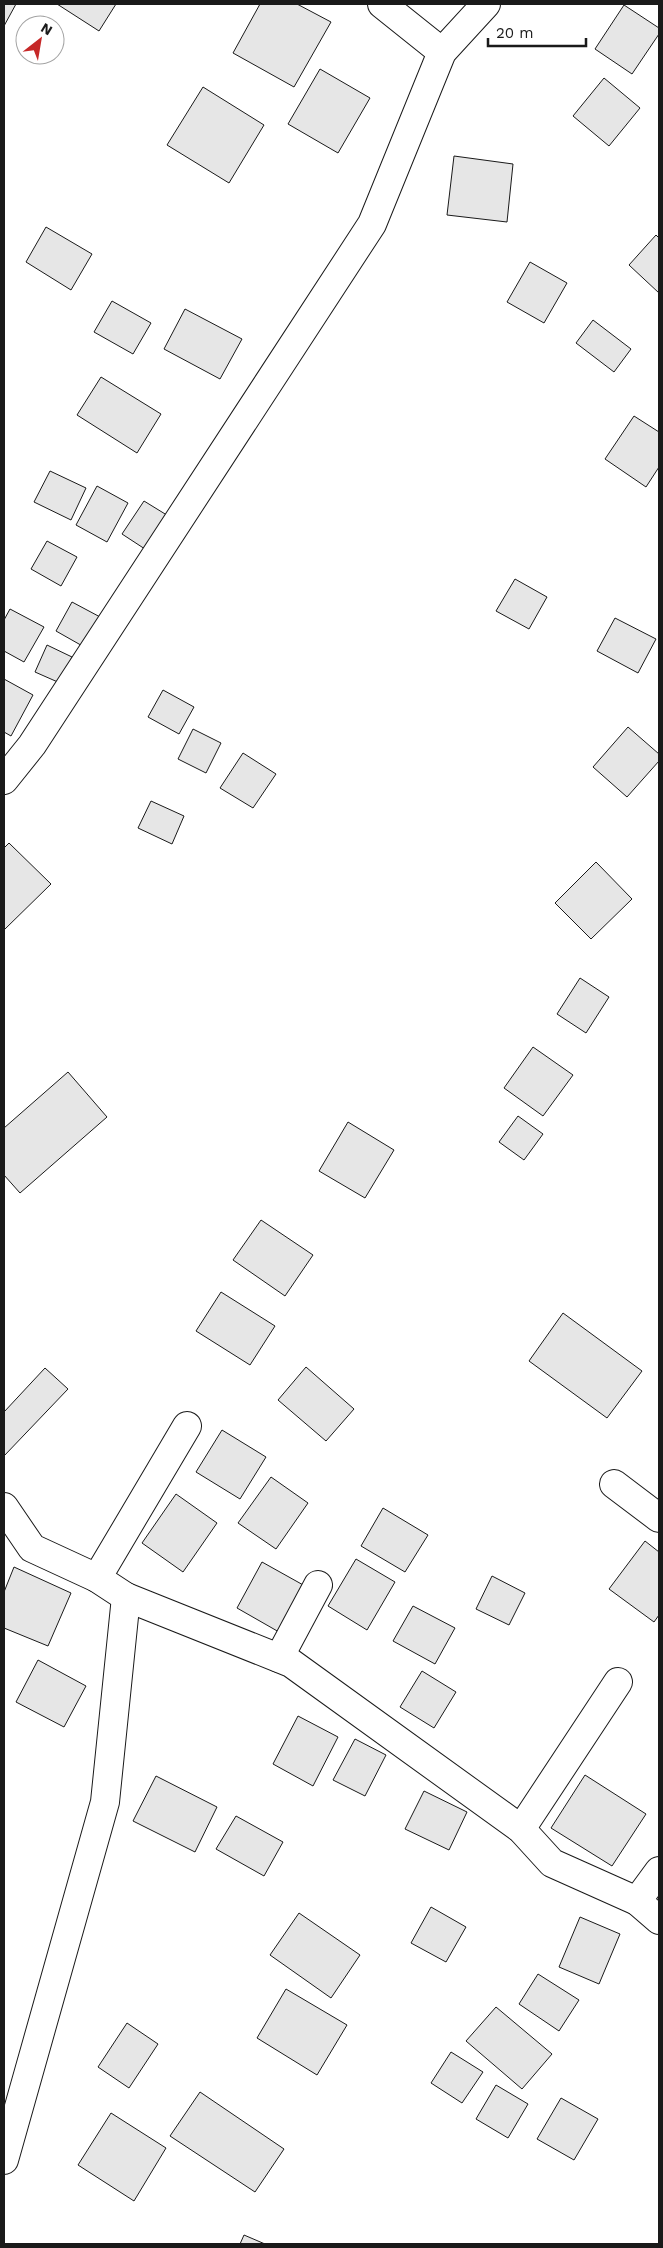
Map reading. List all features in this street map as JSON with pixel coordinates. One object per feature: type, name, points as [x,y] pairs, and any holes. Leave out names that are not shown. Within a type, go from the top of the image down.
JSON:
[{"type":"street","points":[[382,4],[442,52]]},
{"type":"street","points":[[4,780],[32,746],[372,224],[442,52],[486,4]]},
{"type":"street","points":[[97,1578],[188,1426]]},
{"type":"street","points":[[614,1484],[659,1518]]},
{"type":"street","points":[[4,1507],[32,1548],[97,1578],[126,1597],[291,1663],[521,1829],[552,1863],[637,1901],[659,1920]]},
{"type":"street","points":[[279,1658],[318,1585]]},
{"type":"street","points":[[4,2160],[105,1802],[126,1597]]},
{"type":"street","points":[[521,1829],[618,1682]]},
{"type":"street","points":[[637,1901],[659,1871]]},
{"type":"building","points":[[4,4],[16,4],[4,26]]},
{"type":"building","points":[[57,4],[116,4],[99,31]]},
{"type":"building","points":[[260,4],[297,4],[331,22],[294,87],[233,53]]},
{"type":"building","points":[[624,5],[659,28],[659,34],[632,74],[595,49]]},
{"type":"building","points":[[320,69],[370,98],[338,153],[288,124]]},
{"type":"building","points":[[604,78],[640,108],[609,146],[573,116]]},
{"type":"building","points":[[203,87],[264,125],[229,183],[167,145]]},
{"type":"building","points":[[454,156],[513,164],[507,222],[447,215]]},
{"type":"building","points":[[46,227],[92,254],[71,290],[26,262]]},
{"type":"building","points":[[656,235],[659,238],[659,293],[629,265]]},
{"type":"building","points":[[530,262],[567,283],[544,323],[507,302]]},
{"type":"building","points":[[112,301],[151,323],[133,354],[94,332]]},
{"type":"building","points":[[185,309],[242,339],[220,379],[164,349]]},
{"type":"building","points":[[593,320],[631,349],[614,372],[576,343]]},
{"type":"building","points":[[101,377],[161,414],[137,453],[77,415]]},
{"type":"building","points":[[634,416],[659,432],[659,467],[646,487],[605,459]]},
{"type":"building","points":[[50,471],[86,488],[71,520],[34,502]]},
{"type":"building","points":[[97,486],[128,503],[107,542],[76,525]]},
{"type":"building","points":[[144,501],[170,517],[148,551],[122,534]]},
{"type":"building","points":[[47,541],[77,557],[61,586],[31,569]]},
{"type":"building","points":[[515,579],[547,597],[529,629],[496,611]]},
{"type":"building","points":[[72,602],[102,618],[86,648],[56,631]]},
{"type":"building","points":[[10,609],[44,627],[24,662],[4,651],[4,620]]},
{"type":"building","points":[[615,618],[656,639],[638,673],[597,651]]},
{"type":"building","points":[[47,645],[72,657],[60,683],[35,672]]},
{"type":"building","points":[[4,679],[33,695],[11,736],[4,732]]},
{"type":"building","points":[[163,690],[194,707],[179,734],[148,717]]},
{"type":"building","points":[[628,727],[659,754],[659,761],[627,797],[593,767]]},
{"type":"building","points":[[193,729],[221,743],[206,773],[178,759]]},
{"type":"building","points":[[243,753],[276,774],[253,808],[220,788]]},
{"type":"building","points":[[151,801],[184,816],[172,844],[138,828]]},
{"type":"building","points":[[9,843],[51,884],[4,930],[4,848]]},
{"type":"building","points":[[596,862],[632,899],[591,939],[555,903]]},
{"type":"building","points":[[580,978],[609,997],[586,1033],[557,1014]]},
{"type":"building","points":[[533,1047],[573,1075],[543,1116],[504,1088]]},
{"type":"building","points":[[68,1072],[107,1117],[20,1193],[4,1175],[4,1128]]},
{"type":"building","points":[[518,1116],[543,1134],[524,1160],[499,1142]]},
{"type":"building","points":[[348,1122],[394,1150],[365,1198],[319,1171]]},
{"type":"building","points":[[261,1220],[313,1255],[285,1296],[233,1260]]},
{"type":"building","points":[[221,1292],[275,1326],[250,1365],[196,1331]]},
{"type":"building","points":[[563,1313],[642,1371],[607,1418],[529,1361]]},
{"type":"building","points":[[306,1367],[354,1409],[326,1441],[278,1400]]},
{"type":"building","points":[[45,1368],[68,1389],[4,1456],[4,1412]]},
{"type":"building","points":[[222,1430],[266,1457],[240,1499],[196,1472]]},
{"type":"building","points":[[271,1477],[308,1503],[276,1549],[238,1523]]},
{"type":"building","points":[[176,1494],[217,1523],[183,1572],[142,1543]]},
{"type":"building","points":[[383,1508],[428,1535],[405,1572],[361,1546]]},
{"type":"building","points":[[645,1541],[659,1552],[659,1615],[654,1622],[609,1589]]},
{"type":"building","points":[[356,1559],[395,1582],[367,1630],[328,1606]]},
{"type":"building","points":[[262,1562],[305,1586],[279,1632],[237,1608]]},
{"type":"building","points":[[14,1567],[71,1593],[48,1646],[4,1628],[4,1592]]},
{"type":"building","points":[[492,1576],[525,1593],[509,1625],[476,1609]]},
{"type":"building","points":[[413,1606],[455,1628],[435,1664],[393,1641]]},
{"type":"building","points":[[38,1660],[86,1686],[64,1727],[16,1702]]},
{"type":"building","points":[[422,1671],[456,1692],[434,1728],[400,1707]]},
{"type":"building","points":[[298,1716],[338,1737],[313,1786],[273,1764]]},
{"type":"building","points":[[355,1739],[386,1755],[365,1796],[333,1780]]},
{"type":"building","points":[[585,1775],[646,1814],[612,1866],[551,1828]]},
{"type":"building","points":[[156,1776],[217,1807],[195,1852],[133,1821]]},
{"type":"building","points":[[424,1791],[467,1812],[449,1850],[405,1829]]},
{"type":"building","points":[[236,1816],[283,1842],[264,1876],[216,1849]]},
{"type":"building","points":[[431,1907],[466,1927],[446,1962],[411,1943]]},
{"type":"building","points":[[299,1913],[360,1955],[331,1998],[270,1955]]},
{"type":"building","points":[[580,1917],[620,1934],[599,1984],[559,1967]]},
{"type":"building","points":[[538,1974],[579,2000],[559,2031],[519,2004]]},
{"type":"building","points":[[286,1989],[347,2025],[317,2075],[257,2038]]},
{"type":"building","points":[[496,2007],[552,2054],[522,2089],[466,2041]]},
{"type":"building","points":[[127,2023],[158,2044],[129,2088],[98,2067]]},
{"type":"building","points":[[451,2052],[483,2072],[462,2103],[431,2083]]},
{"type":"building","points":[[496,2085],[528,2104],[508,2138],[476,2119]]},
{"type":"building","points":[[200,2092],[284,2149],[255,2192],[170,2136]]},
{"type":"building","points":[[561,2098],[598,2119],[574,2160],[537,2139]]},
{"type":"building","points":[[111,2113],[166,2148],[134,2201],[78,2165]]},
{"type":"building","points":[[244,2235],[265,2244],[240,2244]]}]
